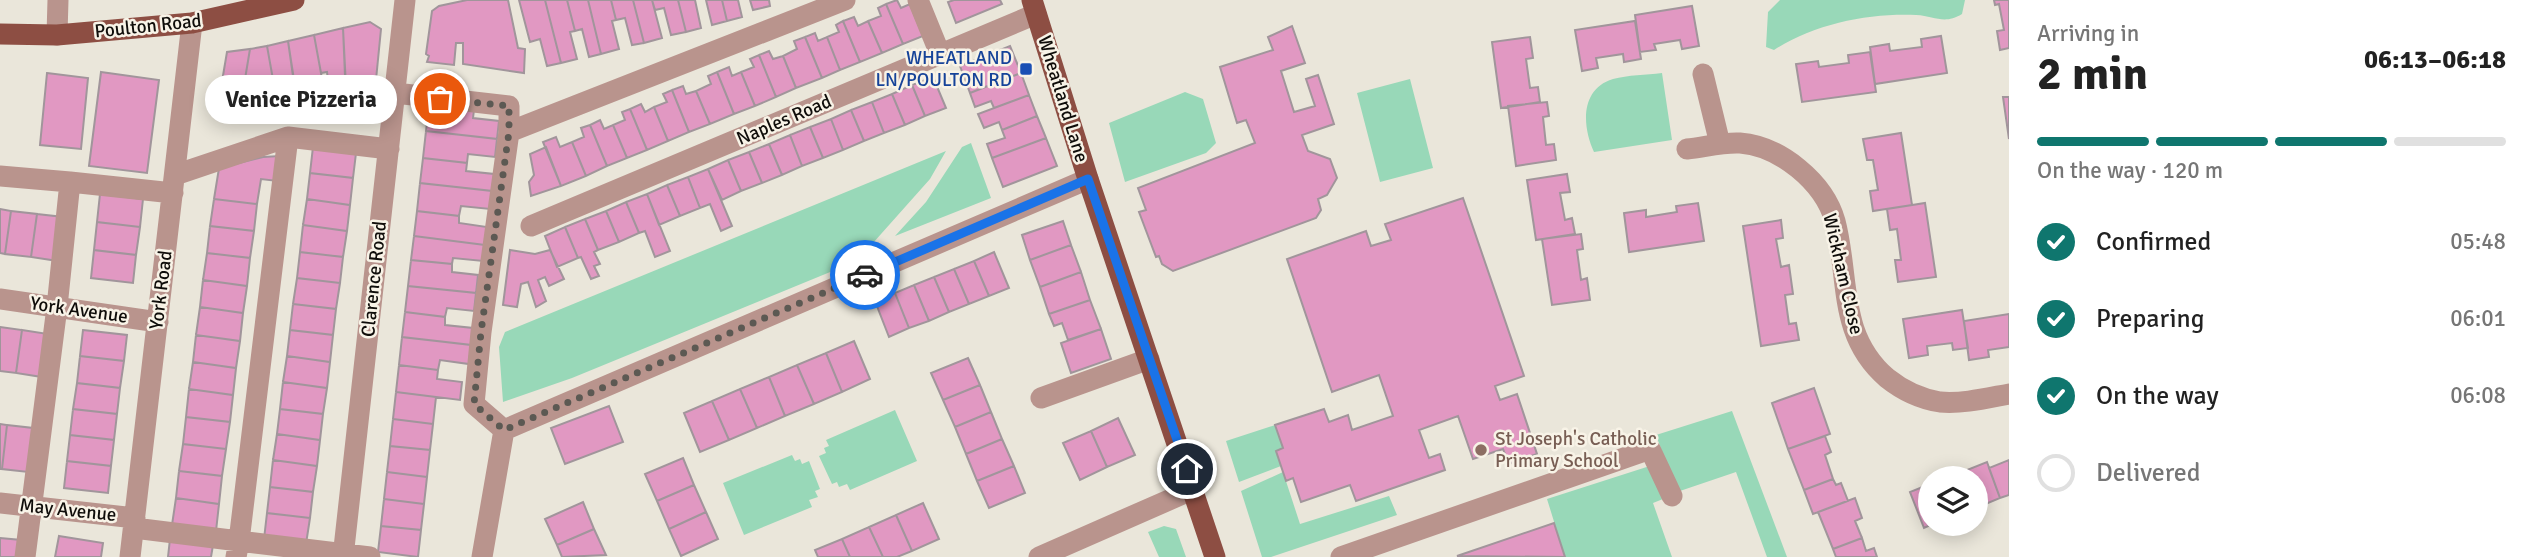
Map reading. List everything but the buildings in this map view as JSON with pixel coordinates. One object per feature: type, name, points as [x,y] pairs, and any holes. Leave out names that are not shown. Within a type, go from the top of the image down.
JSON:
[{"type":"main road","name":"Poulton Road","points":[[0,34],[57,35],[192,23],[294,0]]},
{"type":"main road","name":"Wheatland Lane","points":[[1034,7],[1088,179],[1215,557]]},
{"type":"street","points":[[57,35],[58,0]]},
{"type":"street","name":"Clarence Road","points":[[344,555],[405,0]]},
{"type":"street","points":[[509,132],[845,0]]},
{"type":"street","points":[[918,0],[940,54]]},
{"type":"street","name":"Naples Road","points":[[531,226],[940,54],[1034,7]]},
{"type":"street","name":"York Road","points":[[131,557],[192,23]]},
{"type":"street","points":[[1703,74],[1720,144]]},
{"type":"street","points":[[395,93],[509,106],[509,132],[481,332],[474,404],[504,430]]},
{"type":"street","points":[[237,549],[288,137]]},
{"type":"street","points":[[0,176],[70,183],[174,184],[288,137],[389,149]]},
{"type":"street","name":"Wickham Close","points":[[1687,149],[1742,143],[1786,160],[1820,190],[1834,218],[1851,322],[1857,340],[1882,373],[1899,387],[1919,397],[1940,402],[1961,402],[2009,394]]},
{"type":"street","points":[[504,430],[1088,179]]},
{"type":"street","points":[[25,557],[70,183]]},
{"type":"street","name":"York Avenue","points":[[0,299],[158,322]]},
{"type":"street","points":[[1041,398],[1149,359]]},
{"type":"street","points":[[482,557],[504,430]]},
{"type":"street","points":[[1341,557],[1585,461],[1650,449],[1672,496]]},
{"type":"street","points":[[1039,557],[1194,489]]},
{"type":"street","name":"May Avenue","points":[[0,503],[134,523],[237,549],[370,557]]},
{"type":"green space","points":[[1780,0],[1965,0],[1962,14],[1950,19],[1916,15],[1861,18],[1806,33],[1774,50],[1766,47],[1768,12]]},
{"type":"green space","points":[[1662,73],[1672,140],[1594,152],[1586,120],[1589,100],[1594,91],[1613,79]]},
{"type":"green space","points":[[1410,79],[1433,168],[1380,182],[1357,93]]},
{"type":"green space","points":[[1185,92],[1203,99],[1216,143],[1206,153],[1125,182],[1109,123]]},
{"type":"green space","points":[[971,143],[991,198],[895,236],[926,202],[962,147]]},
{"type":"green space","points":[[946,151],[930,179],[857,261],[572,378],[503,402],[499,347],[505,332]]},
{"type":"green space","points":[[895,410],[917,461],[850,490],[847,484],[839,487],[837,482],[832,484],[819,456],[826,453],[824,448],[829,446],[826,440]]},
{"type":"green space","points":[[1732,411],[1787,557],[1767,557],[1736,472],[1677,492],[1656,435]]},
{"type":"green space","points":[[1275,425],[1283,448],[1276,451],[1281,466],[1239,482],[1226,441]]},
{"type":"green space","points":[[792,455],[795,461],[800,459],[802,464],[809,461],[820,489],[815,491],[818,497],[809,500],[812,507],[744,535],[723,483]]},
{"type":"green space","points":[[1656,464],[1668,497],[1653,503],[1672,557],[1565,557],[1547,499]]},
{"type":"green space","points":[[1283,472],[1300,524],[1389,496],[1397,515],[1271,557],[1262,557],[1241,491]]},
{"type":"green space","points":[[1164,526],[1176,529],[1186,557],[1159,557],[1148,532]]},
{"type":"way so far","points":[[440,99],[509,106],[509,132],[481,332],[474,404],[504,430],[865,275]]},
{"type":"place","name":"WHEATLAND LN/POULTON RD","points":[[1026,69]]},
{"type":"place","name":"Venice Pizzeria","points":[[440,99]]},
{"type":"place","name":"St Joseph's Catholic Primary School","points":[[1481,450]]},
{"type":"route","points":[[865,275],[1088,179],[1187,469]]}]
